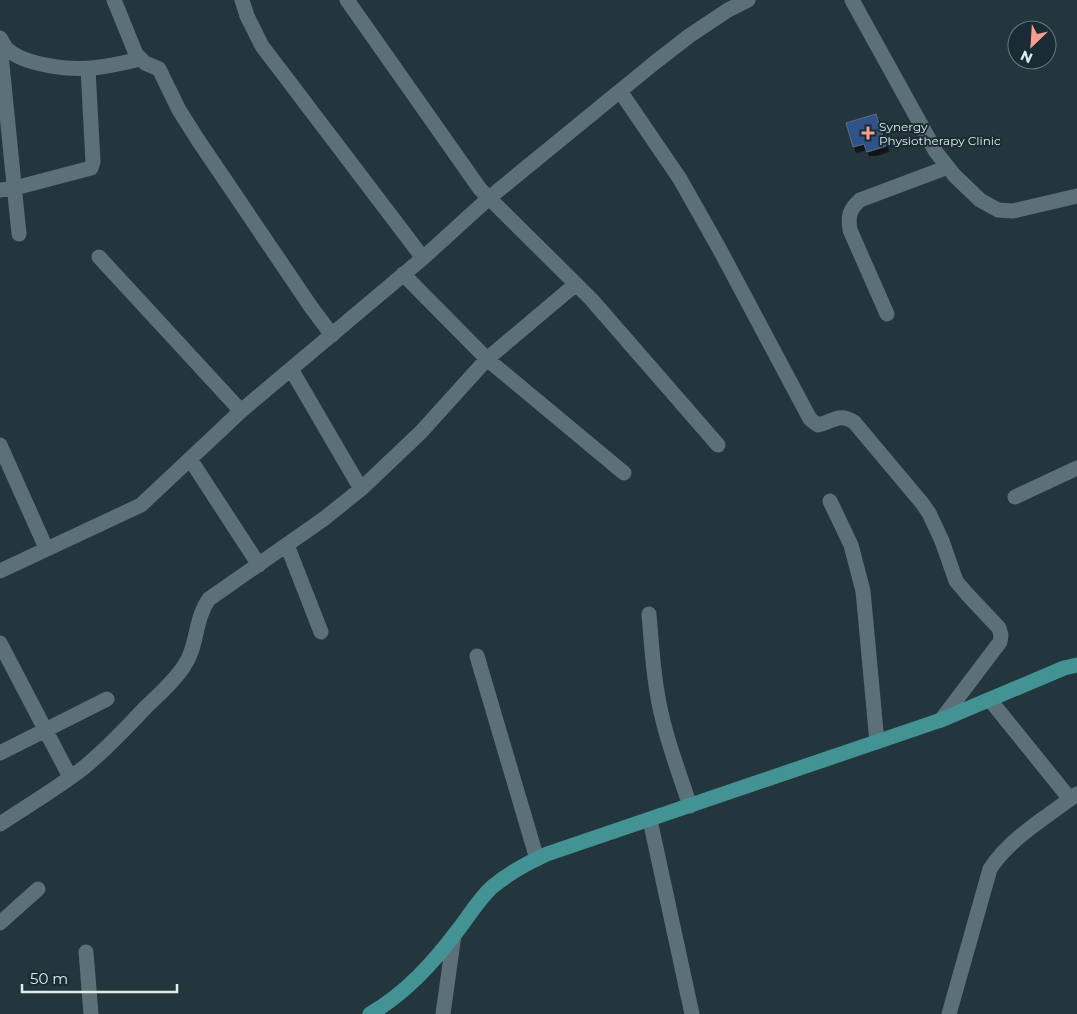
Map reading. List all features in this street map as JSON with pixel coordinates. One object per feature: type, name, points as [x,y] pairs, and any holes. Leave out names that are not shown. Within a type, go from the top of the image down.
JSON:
[{"type":"main road","points":[[370,1014],[388,1003],[414,982],[490,889],[521,866],[941,720],[1064,668],[1077,665]]},
{"type":"street","points":[[114,0],[136,54],[140,59],[158,69],[202,147],[305,299],[332,335]]},
{"type":"street","points":[[242,0],[247,16],[262,46],[415,249]]},
{"type":"street","points":[[348,0],[480,188],[576,284],[718,445]]},
{"type":"street","points":[[0,570],[141,505],[241,411],[403,274],[415,249],[480,188],[620,91],[689,36],[728,10],[748,0]]},
{"type":"street","points":[[852,0],[936,152],[980,200],[998,210],[1013,211],[1077,196]]},
{"type":"street","points":[[0,38],[6,47],[13,52],[34,62],[88,69],[113,66],[140,59]]},
{"type":"street","points":[[0,45],[7,189],[19,234]]},
{"type":"street","points":[[7,189],[91,168],[94,162],[88,69]]},
{"type":"street","points":[[620,91],[680,179],[810,418],[818,425],[840,417],[845,417],[854,422],[929,513],[956,581],[999,628],[1000,642],[941,720]]},
{"type":"street","points":[[887,314],[850,230],[848,215],[852,207],[860,200],[948,167]]},
{"type":"street","points":[[99,257],[241,411]]},
{"type":"street","points":[[403,274],[487,359],[624,473]]},
{"type":"street","points":[[0,824],[84,768],[172,680],[185,666],[191,653],[202,610],[209,600],[325,518],[361,489],[421,432],[487,359],[576,284]]},
{"type":"street","points":[[291,370],[361,489]]},
{"type":"street","points":[[0,445],[46,548]]},
{"type":"street","points":[[190,459],[259,565]]},
{"type":"street","points":[[1015,497],[1077,468]]},
{"type":"street","points":[[830,501],[851,545],[863,591],[877,742]]},
{"type":"street","points":[[287,545],[321,632]]},
{"type":"street","points":[[649,614],[662,720],[690,806]]},
{"type":"street","points":[[0,643],[70,777]]},
{"type":"street","points":[[477,656],[537,859]]},
{"type":"street","points":[[0,753],[107,699]]},
{"type":"street","points":[[949,1014],[990,869],[998,856],[1010,845],[1074,796],[990,700]]},
{"type":"street","points":[[650,820],[692,1014]]},
{"type":"street","points":[[0,923],[38,888]]},
{"type":"street","points":[[443,1014],[454,935]]},
{"type":"street","points":[[86,952],[91,1014]]},
{"type":"building","points":[[876,114],[886,146],[867,152],[864,144],[853,147],[846,123]]},
{"type":"place","name":"Synergy Physiotherapy Clinic","points":[[868,133]]}]
